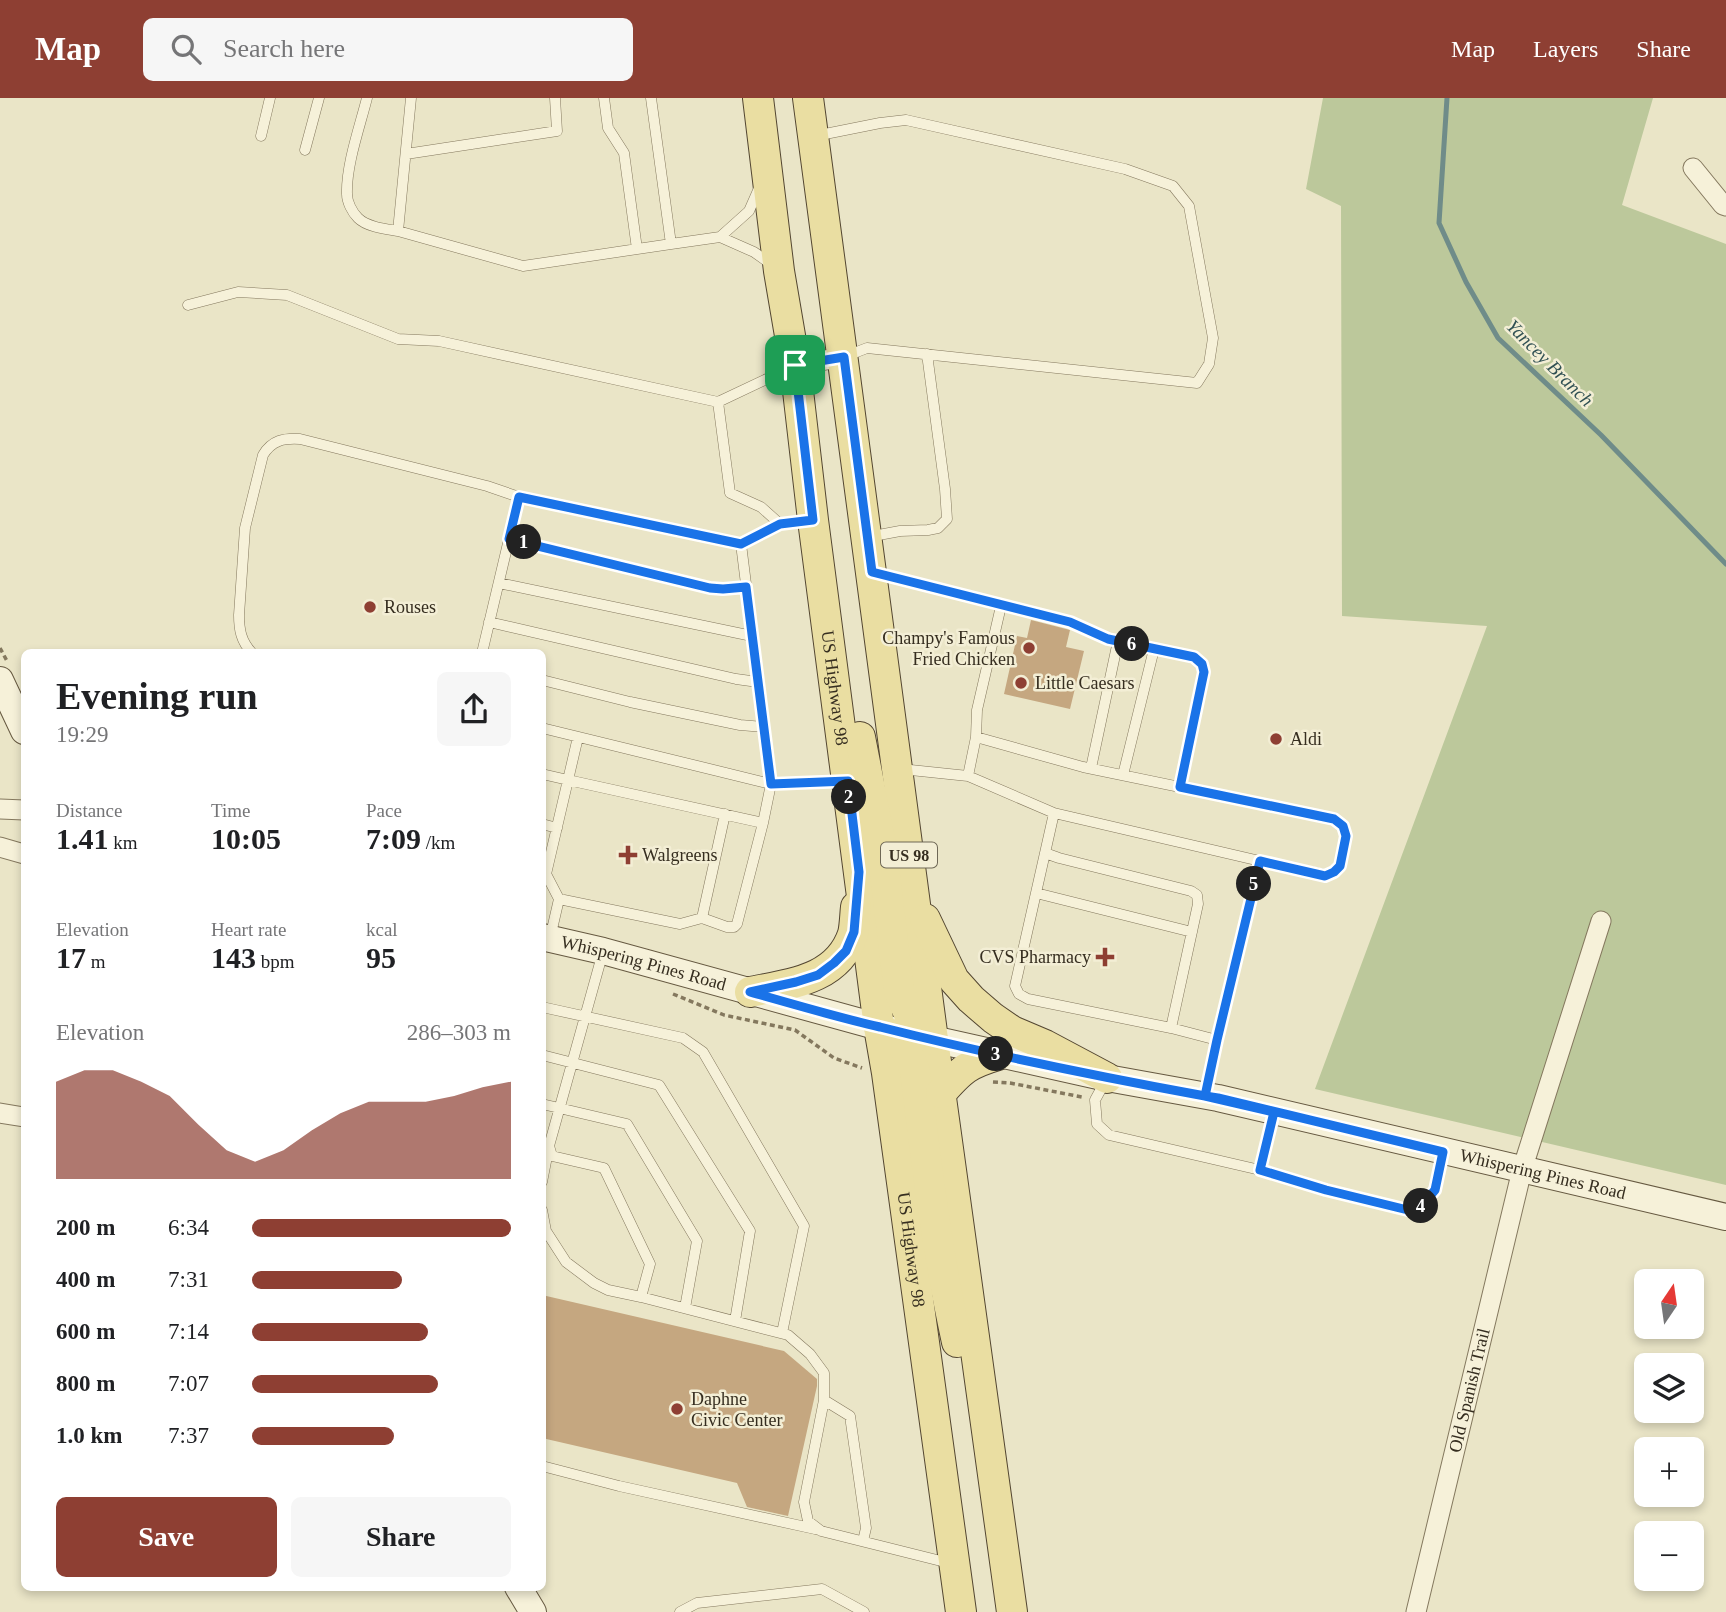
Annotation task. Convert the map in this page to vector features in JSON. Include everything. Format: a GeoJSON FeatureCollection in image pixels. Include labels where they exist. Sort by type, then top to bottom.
{"type":"FeatureCollection","features":[{"type":"Feature","properties":{"kind":"main road","name":"US Highway 98"},"geometry":{"type":"LineString","coordinates":[[758,98],[779,271],[795,365],[879,1027],[961,1612]]}},
{"type":"Feature","properties":{"kind":"main road","name":"US 98"},"geometry":{"type":"LineString","coordinates":[[808,98],[1012,1612]]}},
{"type":"Feature","properties":{"kind":"main road"},"geometry":{"type":"LineString","coordinates":[[826,615],[852,693],[882,850],[899,990],[912,1021],[933,1040]]}},
{"type":"Feature","properties":{"kind":"main road"},"geometry":{"type":"LineString","coordinates":[[750,992],[818,975],[846,951],[854,932],[859,872]]}},
{"type":"Feature","properties":{"kind":"main road"},"geometry":{"type":"LineString","coordinates":[[914,895],[954,981],[971,999],[1012,1031],[1107,1078]]}},
{"type":"Feature","properties":{"kind":"main road"},"geometry":{"type":"LineString","coordinates":[[879,1027],[898,1040],[909,1054],[915,1072],[945,1288],[968,1390],[992,1474]]}},
{"type":"Feature","properties":{"kind":"main road"},"geometry":{"type":"LineString","coordinates":[[941,1093],[959,1072],[976,1062],[998,1055]]}},
{"type":"Feature","properties":{"kind":"street"},"geometry":{"type":"LineString","coordinates":[[1693,168],[1726,206]]}},
{"type":"Feature","properties":{"kind":"street"},"geometry":{"type":"LineString","coordinates":[[795,365],[844,357]]}},
{"type":"Feature","properties":{"kind":"street"},"geometry":{"type":"LineString","coordinates":[[3,691],[21,725]]}},
{"type":"Feature","properties":{"kind":"street"},"geometry":{"type":"LineString","coordinates":[[0,808],[21,810]]}},
{"type":"Feature","properties":{"kind":"street"},"geometry":{"type":"LineString","coordinates":[[0,847],[21,853]]}},
{"type":"Feature","properties":{"kind":"street","name":"Old Spanish Trail"},"geometry":{"type":"LineString","coordinates":[[1416,1612],[1522,1170],[1601,921]]}},
{"type":"Feature","properties":{"kind":"street","name":"Whispering Pines Road"},"geometry":{"type":"LineString","coordinates":[[546,937],[933,1040],[1107,1078],[1205,1096],[1726,1217]]}},
{"type":"Feature","properties":{"kind":"street"},"geometry":{"type":"LineString","coordinates":[[0,1113],[21,1116]]}},
{"type":"Feature","properties":{"kind":"street"},"geometry":{"type":"LineString","coordinates":[[520,1591],[533,1612]]}},
{"type":"Feature","properties":{"kind":"lane"},"geometry":{"type":"LineString","coordinates":[[261,135],[270,98]]}},
{"type":"Feature","properties":{"kind":"lane"},"geometry":{"type":"LineString","coordinates":[[305,150],[319,98]]}},
{"type":"Feature","properties":{"kind":"lane"},"geometry":{"type":"LineString","coordinates":[[367,98],[346,196],[359,220],[523,266],[720,237],[754,252],[779,271]]}},
{"type":"Feature","properties":{"kind":"lane"},"geometry":{"type":"LineString","coordinates":[[398,231],[411,98]]}},
{"type":"Feature","properties":{"kind":"lane"},"geometry":{"type":"LineString","coordinates":[[406,154],[558,131],[555,98]]}},
{"type":"Feature","properties":{"kind":"lane"},"geometry":{"type":"LineString","coordinates":[[604,98],[608,128],[624,153],[636,249]]}},
{"type":"Feature","properties":{"kind":"lane"},"geometry":{"type":"LineString","coordinates":[[651,98],[671,244]]}},
{"type":"Feature","properties":{"kind":"lane"},"geometry":{"type":"LineString","coordinates":[[814,136],[906,120],[1125,169],[1172,186],[1189,206],[1213,338],[1209,364],[1197,383],[867,348],[844,357]]}},
{"type":"Feature","properties":{"kind":"lane"},"geometry":{"type":"LineString","coordinates":[[720,237],[749,211],[768,169]]}},
{"type":"Feature","properties":{"kind":"lane"},"geometry":{"type":"LineString","coordinates":[[188,304],[238,292],[287,295],[398,339],[439,341],[718,402],[795,365]]}},
{"type":"Feature","properties":{"kind":"lane"},"geometry":{"type":"LineString","coordinates":[[867,537],[938,528],[947,519],[927,354]]}},
{"type":"Feature","properties":{"kind":"lane"},"geometry":{"type":"LineString","coordinates":[[718,402],[730,493],[761,507],[780,524]]}},
{"type":"Feature","properties":{"kind":"lane"},"geometry":{"type":"LineString","coordinates":[[249,649],[239,628],[245,527],[263,455],[274,442],[285,438],[300,439],[487,486],[519,497],[741,544],[780,524],[813,520]]}},
{"type":"Feature","properties":{"kind":"lane"},"geometry":{"type":"LineString","coordinates":[[483,649],[519,497]]}},
{"type":"Feature","properties":{"kind":"lane"},"geometry":{"type":"LineString","coordinates":[[509,539],[710,588],[746,587]]}},
{"type":"Feature","properties":{"kind":"lane"},"geometry":{"type":"LineString","coordinates":[[546,876],[559,898],[680,923],[702,918],[727,927],[737,924],[771,784],[741,544]]}},
{"type":"Feature","properties":{"kind":"lane"},"geometry":{"type":"LineString","coordinates":[[872,572],[1070,622],[1108,639],[1194,657],[1202,664],[1204,672],[1180,787]]}},
{"type":"Feature","properties":{"kind":"lane"},"geometry":{"type":"LineString","coordinates":[[499,583],[752,636]]}},
{"type":"Feature","properties":{"kind":"lane"},"geometry":{"type":"LineString","coordinates":[[968,776],[976,737],[977,710],[1001,606]]}},
{"type":"Feature","properties":{"kind":"lane"},"geometry":{"type":"LineString","coordinates":[[489,622],[736,680],[758,682]]}},
{"type":"Feature","properties":{"kind":"lane"},"geometry":{"type":"LineString","coordinates":[[1091,768],[1118,641]]}},
{"type":"Feature","properties":{"kind":"lane"},"geometry":{"type":"LineString","coordinates":[[1123,775],[1154,649]]}},
{"type":"Feature","properties":{"kind":"lane"},"geometry":{"type":"LineString","coordinates":[[546,681],[630,702],[740,725],[764,727]]}},
{"type":"Feature","properties":{"kind":"lane"},"geometry":{"type":"LineString","coordinates":[[546,729],[771,784],[848,781]]}},
{"type":"Feature","properties":{"kind":"lane"},"geometry":{"type":"LineString","coordinates":[[546,866],[578,737]]}},
{"type":"Feature","properties":{"kind":"lane"},"geometry":{"type":"LineString","coordinates":[[897,769],[968,776],[1054,813],[1325,876],[1340,866],[1346,836],[1343,826],[1334,819],[1091,768],[976,737]]}},
{"type":"Feature","properties":{"kind":"lane"},"geometry":{"type":"LineString","coordinates":[[546,775],[763,823]]}},
{"type":"Feature","properties":{"kind":"lane"},"geometry":{"type":"LineString","coordinates":[[1054,813],[1015,986],[1019,994],[1028,999],[1217,1040]]}},
{"type":"Feature","properties":{"kind":"lane"},"geometry":{"type":"LineString","coordinates":[[702,918],[725,814]]}},
{"type":"Feature","properties":{"kind":"lane"},"geometry":{"type":"LineString","coordinates":[[546,825],[557,828]]}},
{"type":"Feature","properties":{"kind":"lane"},"geometry":{"type":"LineString","coordinates":[[1045,853],[1191,891],[1197,895],[1198,904],[1171,1028]]}},
{"type":"Feature","properties":{"kind":"lane"},"geometry":{"type":"LineString","coordinates":[[1205,1096],[1260,861]]}},
{"type":"Feature","properties":{"kind":"lane"},"geometry":{"type":"LineString","coordinates":[[1036,893],[1192,932]]}},
{"type":"Feature","properties":{"kind":"lane"},"geometry":{"type":"LineString","coordinates":[[546,937],[559,898]]}},
{"type":"Feature","properties":{"kind":"lane"},"geometry":{"type":"LineString","coordinates":[[546,1161],[603,951]]}},
{"type":"Feature","properties":{"kind":"lane"},"geometry":{"type":"LineString","coordinates":[[546,1008],[683,1038],[703,1052],[804,1226],[782,1333]]}},
{"type":"Feature","properties":{"kind":"lane"},"geometry":{"type":"LineString","coordinates":[[546,1056],[659,1085],[750,1231],[735,1321]]}},
{"type":"Feature","properties":{"kind":"lane"},"geometry":{"type":"LineString","coordinates":[[1107,1078],[1096,1100],[1097,1125],[1109,1135],[1260,1170],[1326,1190],[1416,1212],[1435,1190],[1443,1152]]}},
{"type":"Feature","properties":{"kind":"lane"},"geometry":{"type":"LineString","coordinates":[[546,1105],[626,1124],[697,1241],[684,1308]]}},
{"type":"Feature","properties":{"kind":"lane"},"geometry":{"type":"LineString","coordinates":[[1260,1170],[1274,1112]]}},
{"type":"Feature","properties":{"kind":"lane"},"geometry":{"type":"LineString","coordinates":[[549,1146],[552,1156],[604,1168],[650,1264],[642,1297]]}},
{"type":"Feature","properties":{"kind":"lane"},"geometry":{"type":"LineString","coordinates":[[546,1231],[566,1262],[608,1290],[782,1333],[810,1354],[824,1373],[824,1400],[804,1502],[808,1521],[823,1531]]}},
{"type":"Feature","properties":{"kind":"lane"},"geometry":{"type":"LineString","coordinates":[[824,1400],[850,1416],[866,1528],[863,1541]]}},
{"type":"Feature","properties":{"kind":"lane"},"geometry":{"type":"LineString","coordinates":[[546,1467],[823,1531],[955,1565]]}},
{"type":"Feature","properties":{"kind":"lane"},"geometry":{"type":"LineString","coordinates":[[680,1612],[697,1603],[822,1589],[864,1612]]}},
{"type":"Feature","properties":{"kind":"green space"},"geometry":{"type":"Polygon","coordinates":[[[1323,98],[1653,98],[1622,205],[1726,244],[1726,1185],[1315,1089],[1487,626],[1342,616],[1341,206],[1306,189],[1323,98]]]}},
{"type":"Feature","properties":{"kind":"building"},"geometry":{"type":"Polygon","coordinates":[[[1031,620],[1070,630],[1066,647],[1084,651],[1070,709],[1004,694],[1017,636],[1027,638],[1031,620]]]}},
{"type":"Feature","properties":{"kind":"building","name":"Daphne Civic Center"},"geometry":{"type":"Polygon","coordinates":[[[546,1296],[784,1351],[817,1379],[788,1516],[747,1507],[737,1483],[546,1439],[546,1296]]]}},
{"type":"Feature","properties":{"kind":"waterway","name":"Yancey Branch"},"geometry":{"type":"LineString","coordinates":[[1447,98],[1439,223],[1466,282],[1498,338],[1601,435],[1726,564]]}},
{"type":"Feature","properties":{"kind":"place","name":"Rouses"},"geometry":{"type":"Point","coordinates":[370,607]}},
{"type":"Feature","properties":{"kind":"place","name":"Champy's Famous Fried Chicken"},"geometry":{"type":"Point","coordinates":[1029,648]}},
{"type":"Feature","properties":{"kind":"place","name":"Little Caesars"},"geometry":{"type":"Point","coordinates":[1021,683]}},
{"type":"Feature","properties":{"kind":"place","name":"Aldi"},"geometry":{"type":"Point","coordinates":[1276,739]}},
{"type":"Feature","properties":{"kind":"place","name":"Walgreens"},"geometry":{"type":"Point","coordinates":[628,855]}},
{"type":"Feature","properties":{"kind":"place","name":"CVS Pharmacy"},"geometry":{"type":"Point","coordinates":[1105,957]}},
{"type":"Feature","properties":{"kind":"place","name":"Daphne Civic Center"},"geometry":{"type":"Point","coordinates":[677,1409]}},
{"type":"Feature","properties":{"kind":"route"},"geometry":{"type":"LineString","coordinates":[[795,365],[813,520],[780,524],[741,544],[519,497],[509,539],[710,588],[746,587],[771,784],[848,781],[859,872],[854,932],[846,951],[818,975],[750,992],[933,1040],[1107,1078],[1205,1096],[1218,1098],[1443,1152],[1435,1190],[1416,1212],[1326,1190],[1260,1170],[1274,1112],[1205,1096],[1260,861],[1325,876],[1340,866],[1346,836],[1343,826],[1334,819],[1180,787],[1204,672],[1202,664],[1194,657],[1108,639],[1070,622],[872,572],[844,357],[795,365]]}}]}
